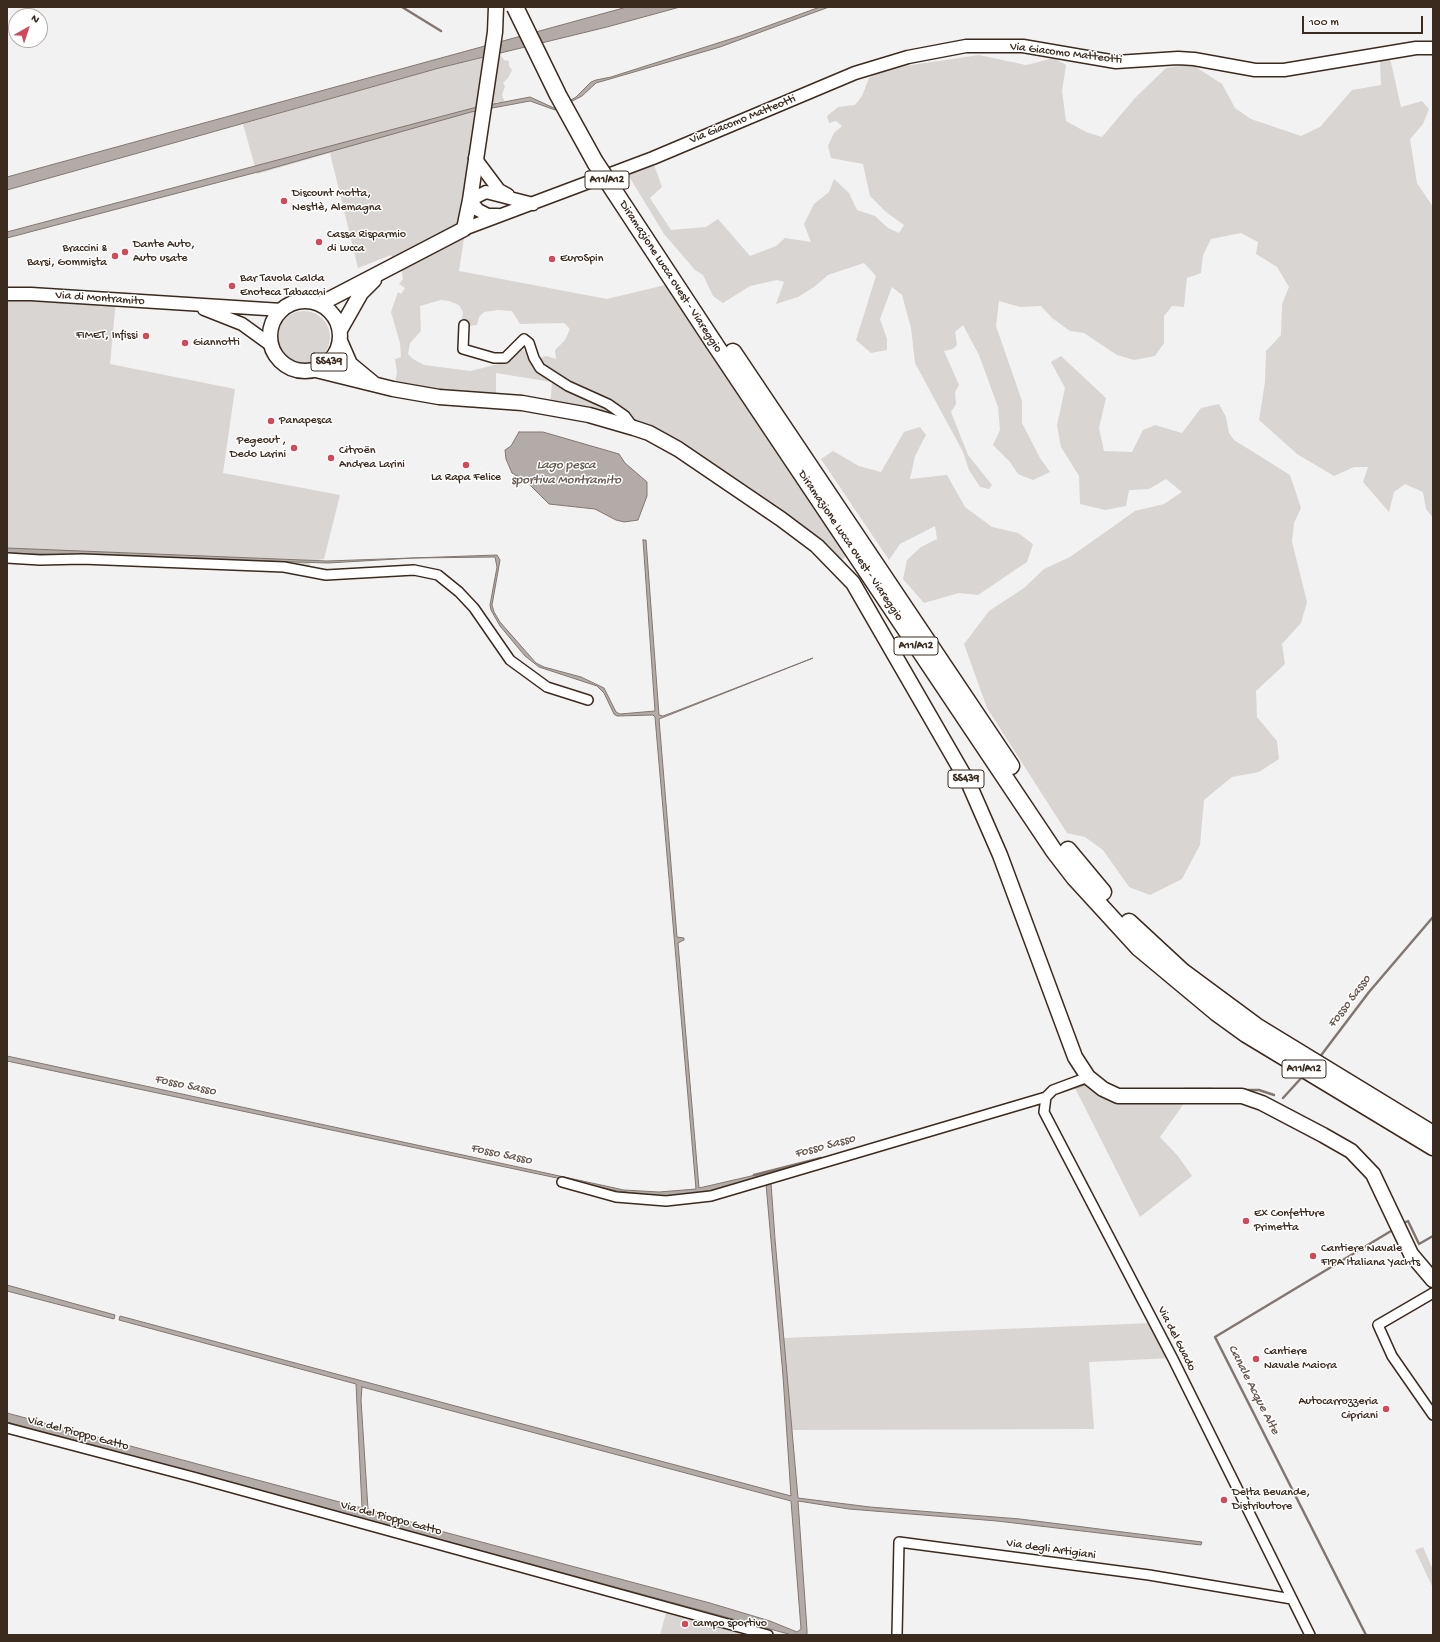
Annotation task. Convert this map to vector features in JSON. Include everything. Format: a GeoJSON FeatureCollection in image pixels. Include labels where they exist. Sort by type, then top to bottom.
{"type":"FeatureCollection","features":[{"type":"Feature","properties":{"kind":"highway","name":"Diramazione Lucca ovest - Viareggio"},"geometry":{"type":"LineString","coordinates":[[515,7],[558,95],[595,162],[719,341],[797,446],[1058,846]]}},
{"type":"Feature","properties":{"kind":"highway","name":"Diramazione Lucca ovest - Viareggio"},"geometry":{"type":"LineString","coordinates":[[526,7],[567,89],[603,156],[780,440],[1058,846],[1076,862],[1134,928],[1217,1014],[1246,1034],[1433,1147]]}},
{"type":"Feature","properties":{"kind":"highway","name":"Diramazione Lucca ovest - Viareggio"},"geometry":{"type":"LineString","coordinates":[[1182,978],[1256,1026],[1433,1134]]}},
{"type":"Feature","properties":{"kind":"main road"},"geometry":{"type":"LineString","coordinates":[[488,7],[495,32]]}},
{"type":"Feature","properties":{"kind":"main road"},"geometry":{"type":"LineString","coordinates":[[464,230],[470,200],[475,158],[491,60],[495,32],[496,7]]}},
{"type":"Feature","properties":{"kind":"main road","name":"Via Giacomo Matteotti"},"geometry":{"type":"LineString","coordinates":[[464,230],[498,215],[533,204],[653,158],[855,73],[908,57],[966,46],[1023,46],[1116,62],[1178,58],[1194,59],[1255,70],[1284,70],[1393,51],[1433,48]]}},
{"type":"Feature","properties":{"kind":"main road"},"geometry":{"type":"LineString","coordinates":[[475,158],[499,190],[512,198]]}},
{"type":"Feature","properties":{"kind":"main road"},"geometry":{"type":"LineString","coordinates":[[470,200],[486,192],[533,204]]}},
{"type":"Feature","properties":{"kind":"main road"},"geometry":{"type":"LineString","coordinates":[[470,200],[488,215],[498,215]]}},
{"type":"Feature","properties":{"kind":"main road","name":"SS439"},"geometry":{"type":"LineString","coordinates":[[374,385],[350,364],[336,320],[330,311],[320,304],[464,230]]}},
{"type":"Feature","properties":{"kind":"main road","name":"SS439"},"geometry":{"type":"LineString","coordinates":[[271,345],[276,356],[283,364],[293,370],[304,372],[316,370],[325,366],[338,350],[340,335],[362,293],[387,270]]}},
{"type":"Feature","properties":{"kind":"main road","name":"Via di Montramito"},"geometry":{"type":"LineString","coordinates":[[7,294],[31,294],[282,310]]}},
{"type":"Feature","properties":{"kind":"main road"},"geometry":{"type":"LineString","coordinates":[[271,345],[271,326],[282,310],[291,304],[301,301],[320,304]]}},
{"type":"Feature","properties":{"kind":"main road","name":"Via di Montramito"},"geometry":{"type":"LineString","coordinates":[[194,305],[242,324],[271,345]]}},
{"type":"Feature","properties":{"kind":"main road","name":"SS439"},"geometry":{"type":"LineString","coordinates":[[316,370],[374,385],[439,397],[522,402],[589,415],[649,433],[678,449],[781,519],[816,546],[853,583],[969,784],[1000,855],[1073,1050],[1088,1078],[1103,1089],[1118,1096],[1242,1096],[1262,1103],[1324,1135],[1351,1151],[1373,1174],[1411,1254],[1433,1280]]}},
{"type":"Feature","properties":{"kind":"street"},"geometry":{"type":"LineString","coordinates":[[464,325],[463,349],[494,358],[506,358],[524,338],[529,343],[532,354],[540,368],[568,386],[608,404],[625,416],[634,428]]}},
{"type":"Feature","properties":{"kind":"street"},"geometry":{"type":"LineString","coordinates":[[7,558],[40,560],[82,559],[284,567],[326,575],[414,570],[438,575],[459,592],[474,608],[510,660],[546,687],[588,700]]}},
{"type":"Feature","properties":{"kind":"street"},"geometry":{"type":"LineString","coordinates":[[562,1182],[616,1197],[666,1201],[711,1196],[1046,1097],[1053,1090],[1088,1078]]}},
{"type":"Feature","properties":{"kind":"street","name":"Via del Guado"},"geometry":{"type":"LineString","coordinates":[[1046,1097],[1044,1112],[1173,1359],[1310,1635]]}},
{"type":"Feature","properties":{"kind":"street"},"geometry":{"type":"LineString","coordinates":[[1433,1293],[1378,1325],[1392,1356],[1433,1415]]}},
{"type":"Feature","properties":{"kind":"street","name":"Via del Pioppo Gatto"},"geometry":{"type":"LineString","coordinates":[[7,1428],[193,1477],[768,1635]]}},
{"type":"Feature","properties":{"kind":"street","name":"Via degli Artigiani"},"geometry":{"type":"LineString","coordinates":[[897,1635],[899,1542],[1134,1573],[1292,1599]]}},
{"type":"Feature","properties":{"kind":"shaded area"},"geometry":{"type":"Polygon","coordinates":[[[500,55],[504,60],[509,61],[509,66],[512,70],[508,78],[503,83],[505,86],[502,95],[504,100],[503,103],[497,102],[493,105],[490,103],[497,56],[500,55]]]}},
{"type":"Feature","properties":{"kind":"shaded area"},"geometry":{"type":"Polygon","coordinates":[[[979,55],[1026,65],[1054,58],[1066,65],[1062,91],[1066,121],[1086,132],[1102,137],[1135,98],[1166,68],[1191,64],[1222,84],[1235,108],[1251,119],[1301,136],[1320,127],[1352,90],[1381,85],[1380,61],[1390,58],[1401,107],[1422,101],[1429,109],[1423,124],[1410,139],[1417,183],[1433,207],[1433,518],[1426,509],[1423,492],[1405,484],[1394,492],[1389,512],[1363,482],[1368,467],[1354,467],[1334,476],[1297,454],[1259,420],[1265,382],[1266,351],[1281,335],[1282,304],[1289,287],[1277,267],[1256,254],[1258,242],[1241,233],[1211,239],[1203,255],[1201,273],[1187,278],[1184,307],[1172,306],[1164,316],[1164,343],[1155,356],[1134,360],[1117,355],[1084,333],[1070,331],[1052,318],[1041,306],[1020,307],[999,301],[996,326],[1022,401],[1022,423],[1040,458],[1050,472],[1033,480],[1018,474],[1010,462],[993,445],[1000,430],[998,407],[979,355],[963,325],[955,332],[957,345],[953,349],[944,351],[959,385],[955,392],[956,404],[951,412],[968,455],[992,485],[989,489],[980,487],[969,470],[963,452],[915,363],[911,328],[902,295],[892,287],[880,319],[887,339],[887,350],[871,353],[856,340],[876,276],[864,263],[828,275],[814,287],[798,297],[776,304],[784,282],[777,280],[750,286],[723,303],[713,296],[703,275],[695,270],[664,234],[627,173],[643,169],[652,159],[662,187],[650,198],[671,230],[706,227],[718,219],[750,256],[776,246],[785,238],[811,242],[804,224],[814,204],[829,192],[834,179],[849,193],[857,210],[875,216],[888,228],[899,233],[904,225],[886,212],[870,196],[863,164],[831,158],[828,146],[834,133],[842,126],[836,121],[829,123],[827,116],[838,107],[855,105],[862,96],[869,78],[884,69],[979,55]]]}},
{"type":"Feature","properties":{"kind":"shaded area"},"geometry":{"type":"Polygon","coordinates":[[[492,56],[459,271],[607,299],[665,285],[848,555],[835,565],[678,449],[550,408],[552,382],[496,373],[496,401],[393,389],[397,373],[395,359],[401,357],[400,343],[391,312],[398,292],[401,294],[405,288],[399,284],[403,279],[401,263],[396,265],[391,255],[358,268],[330,153],[257,174],[243,124],[439,68],[492,56]],[[441,300],[420,306],[421,331],[410,343],[408,354],[413,359],[424,365],[470,371],[507,362],[523,349],[537,369],[540,358],[546,356],[556,359],[555,350],[565,340],[570,329],[564,323],[520,324],[512,311],[498,310],[484,312],[479,317],[477,325],[470,326],[462,320],[463,312],[459,305],[441,300]]]}},
{"type":"Feature","properties":{"kind":"shaded area"},"geometry":{"type":"Polygon","coordinates":[[[7,294],[116,300],[110,364],[235,389],[223,473],[340,495],[324,559],[308,561],[313,572],[284,567],[7,561],[7,294]]]}},
{"type":"Feature","properties":{"kind":"shaded area"},"geometry":{"type":"Polygon","coordinates":[[[304,311],[314,313],[322,319],[328,327],[330,337],[328,347],[322,355],[314,361],[304,363],[294,361],[286,355],[280,347],[278,337],[280,327],[286,319],[294,313],[304,311]]]}},
{"type":"Feature","properties":{"kind":"shaded area"},"geometry":{"type":"Polygon","coordinates":[[[1061,356],[1106,398],[1099,428],[1104,451],[1132,452],[1143,430],[1155,425],[1182,433],[1201,408],[1219,404],[1226,417],[1229,433],[1234,440],[1290,475],[1301,508],[1294,523],[1292,542],[1307,602],[1301,623],[1282,644],[1285,664],[1256,691],[1257,717],[1277,741],[1279,759],[1259,772],[1232,777],[1204,800],[1200,845],[1182,879],[1150,895],[1129,887],[1103,850],[1085,837],[1067,833],[987,708],[964,644],[989,611],[1024,588],[1044,569],[1070,557],[1135,511],[1164,504],[1182,492],[1166,479],[1149,489],[1129,490],[1126,506],[1105,510],[1080,504],[1079,476],[1061,447],[1057,425],[1065,388],[1051,362],[1061,356]]]}},
{"type":"Feature","properties":{"kind":"shaded area"},"geometry":{"type":"Polygon","coordinates":[[[920,427],[926,435],[915,456],[910,479],[947,475],[965,507],[992,527],[1018,533],[1033,544],[1027,562],[978,595],[959,593],[924,603],[903,579],[907,560],[921,547],[937,539],[935,526],[900,544],[889,560],[821,459],[833,451],[859,466],[881,472],[904,432],[920,427]]]}},
{"type":"Feature","properties":{"kind":"shaded area"},"geometry":{"type":"Polygon","coordinates":[[[1083,1082],[1097,1094],[1117,1102],[1183,1101],[1183,1105],[1160,1137],[1178,1156],[1192,1176],[1140,1217],[1074,1086],[1083,1082]]]}},
{"type":"Feature","properties":{"kind":"shaded area"},"geometry":{"type":"Polygon","coordinates":[[[1152,1323],[1172,1358],[1089,1362],[1094,1429],[792,1430],[783,1338],[1152,1323]]]}},
{"type":"Feature","properties":{"kind":"shaded area"},"geometry":{"type":"Polygon","coordinates":[[[1423,1547],[1433,1570],[1433,1588],[1415,1550],[1423,1547]]]}},
{"type":"Feature","properties":{"kind":"shaded area","name":"campo sportivo"},"geometry":{"type":"Polygon","coordinates":[[[666,1613],[747,1635],[660,1635],[666,1613]]]}},
{"type":"Feature","properties":{"kind":"water"},"geometry":{"type":"Polygon","coordinates":[[[627,7],[680,7],[607,27],[439,68],[7,190],[7,177],[627,7]]]}},
{"type":"Feature","properties":{"kind":"water"},"geometry":{"type":"Polygon","coordinates":[[[820,7],[829,7],[720,47],[596,83],[582,96],[555,110],[530,101],[471,112],[269,169],[7,238],[7,232],[473,108],[530,97],[554,108],[559,107],[576,97],[591,82],[596,80],[611,77],[740,36],[820,7]]]}},
{"type":"Feature","properties":{"kind":"water","name":"Lago pesca sportiva Montramito"},"geometry":{"type":"Polygon","coordinates":[[[519,432],[543,432],[619,454],[625,463],[647,482],[647,496],[638,520],[624,522],[616,520],[595,509],[549,504],[526,481],[512,473],[506,459],[505,450],[511,446],[519,432]]]}},
{"type":"Feature","properties":{"kind":"water"},"geometry":{"type":"Polygon","coordinates":[[[643,540],[646,540],[659,715],[663,716],[813,658],[659,719],[677,937],[684,938],[684,940],[678,943],[699,1188],[786,1168],[890,1139],[708,1192],[687,1195],[657,1196],[618,1191],[7,1061],[7,1056],[624,1190],[659,1192],[696,1189],[655,717],[653,715],[617,716],[614,714],[604,693],[597,686],[539,667],[525,656],[500,626],[491,610],[490,605],[497,567],[495,557],[414,558],[328,563],[7,553],[7,548],[327,561],[497,555],[500,560],[492,605],[500,622],[536,663],[544,667],[581,677],[604,688],[616,712],[620,714],[655,711],[643,540]]]}},
{"type":"Feature","properties":{"kind":"water"},"geometry":{"type":"Polygon","coordinates":[[[771,1183],[798,1498],[870,1507],[1020,1519],[1202,1542],[1201,1545],[997,1521],[849,1509],[798,1501],[807,1635],[792,1635],[7,1422],[7,1413],[362,1508],[356,1384],[119,1320],[120,1316],[791,1496],[783,1376],[766,1184],[771,1183]],[[362,1387],[361,1400],[368,1509],[444,1532],[710,1603],[770,1621],[797,1632],[801,1629],[791,1501],[362,1387]]]}},
{"type":"Feature","properties":{"kind":"water"},"geometry":{"type":"Polygon","coordinates":[[[7,1285],[115,1315],[114,1319],[7,1291],[7,1285]]]}},
{"type":"Feature","properties":{"kind":"waterway"},"geometry":{"type":"LineString","coordinates":[[402,7],[441,31]]}},
{"type":"Feature","properties":{"kind":"waterway","name":"Fosso Sasso"},"geometry":{"type":"LineString","coordinates":[[1319,1058],[1369,992],[1433,917]]}},
{"type":"Feature","properties":{"kind":"waterway","name":"Fosso Sasso"},"geometry":{"type":"LineString","coordinates":[[1283,1098],[1304,1075]]}},
{"type":"Feature","properties":{"kind":"waterway","name":"Fosso Sasso"},"geometry":{"type":"LineString","coordinates":[[1055,1094],[1088,1083]]}},
{"type":"Feature","properties":{"kind":"waterway","name":"Fosso Sasso"},"geometry":{"type":"LineString","coordinates":[[1185,1089],[1212,1089]]}},
{"type":"Feature","properties":{"kind":"waterway","name":"Fosso Sasso"},"geometry":{"type":"LineString","coordinates":[[1243,1090],[1259,1090],[1274,1095]]}},
{"type":"Feature","properties":{"kind":"waterway","name":"Fosso Sasso"},"geometry":{"type":"LineString","coordinates":[[754,1175],[821,1158]]}},
{"type":"Feature","properties":{"kind":"waterway","name":"Canale Acque Alte"},"geometry":{"type":"LineString","coordinates":[[1404,1223],[1408,1221],[1419,1244],[1433,1236]]}},
{"type":"Feature","properties":{"kind":"waterway","name":"Canale Acque Alte"},"geometry":{"type":"LineString","coordinates":[[1366,1635],[1215,1337],[1391,1231]]}},
{"type":"Feature","properties":{"kind":"place","name":"Discount Motta, Nestlè, Alemagna"},"geometry":{"type":"Point","coordinates":[284,201]}},
{"type":"Feature","properties":{"kind":"place","name":"Cassa Risparmio di Lucca"},"geometry":{"type":"Point","coordinates":[319,242]}},
{"type":"Feature","properties":{"kind":"place","name":"Dante Auto, Auto usate"},"geometry":{"type":"Point","coordinates":[125,252]}},
{"type":"Feature","properties":{"kind":"place","name":"Braccini & Barsi, Gommista"},"geometry":{"type":"Point","coordinates":[115,256]}},
{"type":"Feature","properties":{"kind":"place","name":"EuroSpin"},"geometry":{"type":"Point","coordinates":[552,259]}},
{"type":"Feature","properties":{"kind":"place","name":"Bar Tavola Calda Enoteca Tabacchi"},"geometry":{"type":"Point","coordinates":[232,286]}},
{"type":"Feature","properties":{"kind":"place","name":"FIMET, Infissi"},"geometry":{"type":"Point","coordinates":[146,336]}},
{"type":"Feature","properties":{"kind":"place","name":"Giannotti"},"geometry":{"type":"Point","coordinates":[185,343]}},
{"type":"Feature","properties":{"kind":"place","name":"Panapesca"},"geometry":{"type":"Point","coordinates":[271,421]}},
{"type":"Feature","properties":{"kind":"place","name":"Pegeout , Dedo Larini"},"geometry":{"type":"Point","coordinates":[294,448]}},
{"type":"Feature","properties":{"kind":"place","name":"Citroën Andrea Larini"},"geometry":{"type":"Point","coordinates":[331,458]}},
{"type":"Feature","properties":{"kind":"place","name":"La Rapa Felice"},"geometry":{"type":"Point","coordinates":[466,465]}},
{"type":"Feature","properties":{"kind":"place","name":"Ex Confetture Primetta"},"geometry":{"type":"Point","coordinates":[1246,1221]}},
{"type":"Feature","properties":{"kind":"place","name":"Cantiere Navale FIPA Italiana Yachts"},"geometry":{"type":"Point","coordinates":[1313,1256]}},
{"type":"Feature","properties":{"kind":"place","name":"Cantiere Navale Maiora"},"geometry":{"type":"Point","coordinates":[1256,1359]}},
{"type":"Feature","properties":{"kind":"place","name":"Autocarrozzeria Cipriani"},"geometry":{"type":"Point","coordinates":[1386,1409]}},
{"type":"Feature","properties":{"kind":"place","name":"Delta Bevande, Distributore"},"geometry":{"type":"Point","coordinates":[1224,1500]}},
{"type":"Feature","properties":{"kind":"place","name":"campo sportivo"},"geometry":{"type":"Point","coordinates":[685,1624]}}]}
